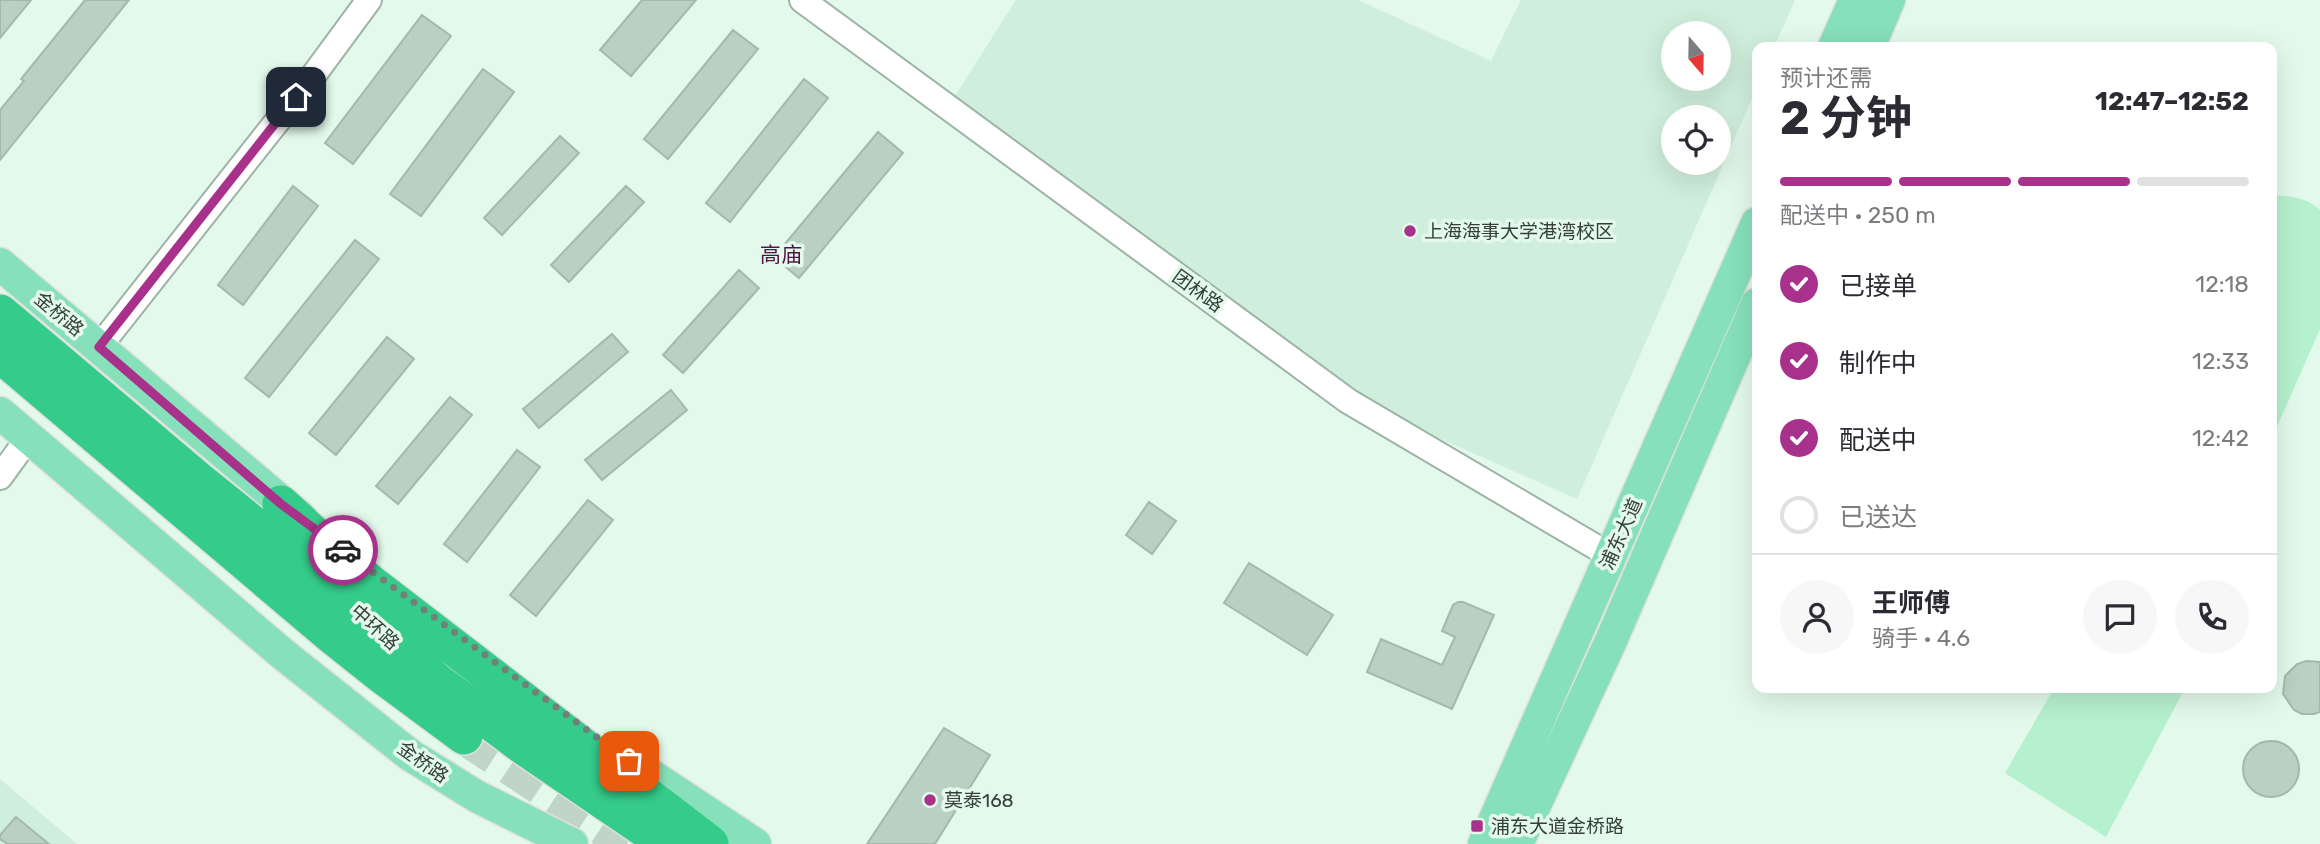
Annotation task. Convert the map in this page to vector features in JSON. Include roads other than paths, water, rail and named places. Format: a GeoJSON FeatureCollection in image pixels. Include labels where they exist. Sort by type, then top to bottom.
{"type":"FeatureCollection","features":[{"type":"Feature","properties":{"kind":"highway","name":"中环路"},"geometry":{"type":"LineString","coordinates":[[0,313],[199,481],[327,584],[436,681],[526,748],[667,844]]}},
{"type":"Feature","properties":{"kind":"highway","name":"中环路"},"geometry":{"type":"LineString","coordinates":[[0,354],[319,625],[383,676],[457,746],[314,651],[0,384]]}},
{"type":"Feature","properties":{"kind":"highway"},"geometry":{"type":"LineString","coordinates":[[281,504],[374,586],[709,844]]}},
{"type":"Feature","properties":{"kind":"highway"},"geometry":{"type":"LineString","coordinates":[[327,584],[449,664],[614,783],[709,844]]}},
{"type":"Feature","properties":{"kind":"main road"},"geometry":{"type":"LineString","coordinates":[[1836,42],[1855,0]]}},
{"type":"Feature","properties":{"kind":"main road"},"geometry":{"type":"LineString","coordinates":[[1871,42],[1889,0]]}},
{"type":"Feature","properties":{"kind":"main road","name":"浦东大道"},"geometry":{"type":"LineString","coordinates":[[1484,844],[1752,234]]}},
{"type":"Feature","properties":{"kind":"main road","name":"金桥路"},"geometry":{"type":"LineString","coordinates":[[0,264],[281,504],[629,761],[755,844]]}},
{"type":"Feature","properties":{"kind":"main road","name":"浦东大道"},"geometry":{"type":"LineString","coordinates":[[1517,844],[1615,630],[1752,315]]}},
{"type":"Feature","properties":{"kind":"main road","name":"金桥路"},"geometry":{"type":"LineString","coordinates":[[0,413],[284,655],[410,755],[476,796],[572,844]]}},
{"type":"Feature","properties":{"kind":"street"},"geometry":{"type":"LineString","coordinates":[[99,347],[313,76],[369,0]]}},
{"type":"Feature","properties":{"kind":"street","name":"团林路"},"geometry":{"type":"LineString","coordinates":[[802,0],[1348,401],[1611,556]]}},
{"type":"Feature","properties":{"kind":"street"},"geometry":{"type":"LineString","coordinates":[[0,477],[29,437]]}},
{"type":"Feature","properties":{"kind":"tunnel"},"geometry":{"type":"LineString","coordinates":[[464,736],[627,844]]}},
{"type":"Feature","properties":{"kind":"place","name":"上海海事大学港湾校区"},"geometry":{"type":"Point","coordinates":[1410,231]}},
{"type":"Feature","properties":{"kind":"place","name":"莫泰168"},"geometry":{"type":"Point","coordinates":[930,800]}},
{"type":"Feature","properties":{"kind":"place","name":"浦东大道金桥路"},"geometry":{"type":"Point","coordinates":[1477,826]}},
{"type":"Feature","properties":{"kind":"district","name":"高庙"},"geometry":{"type":"Point","coordinates":[781,254]}}]}
